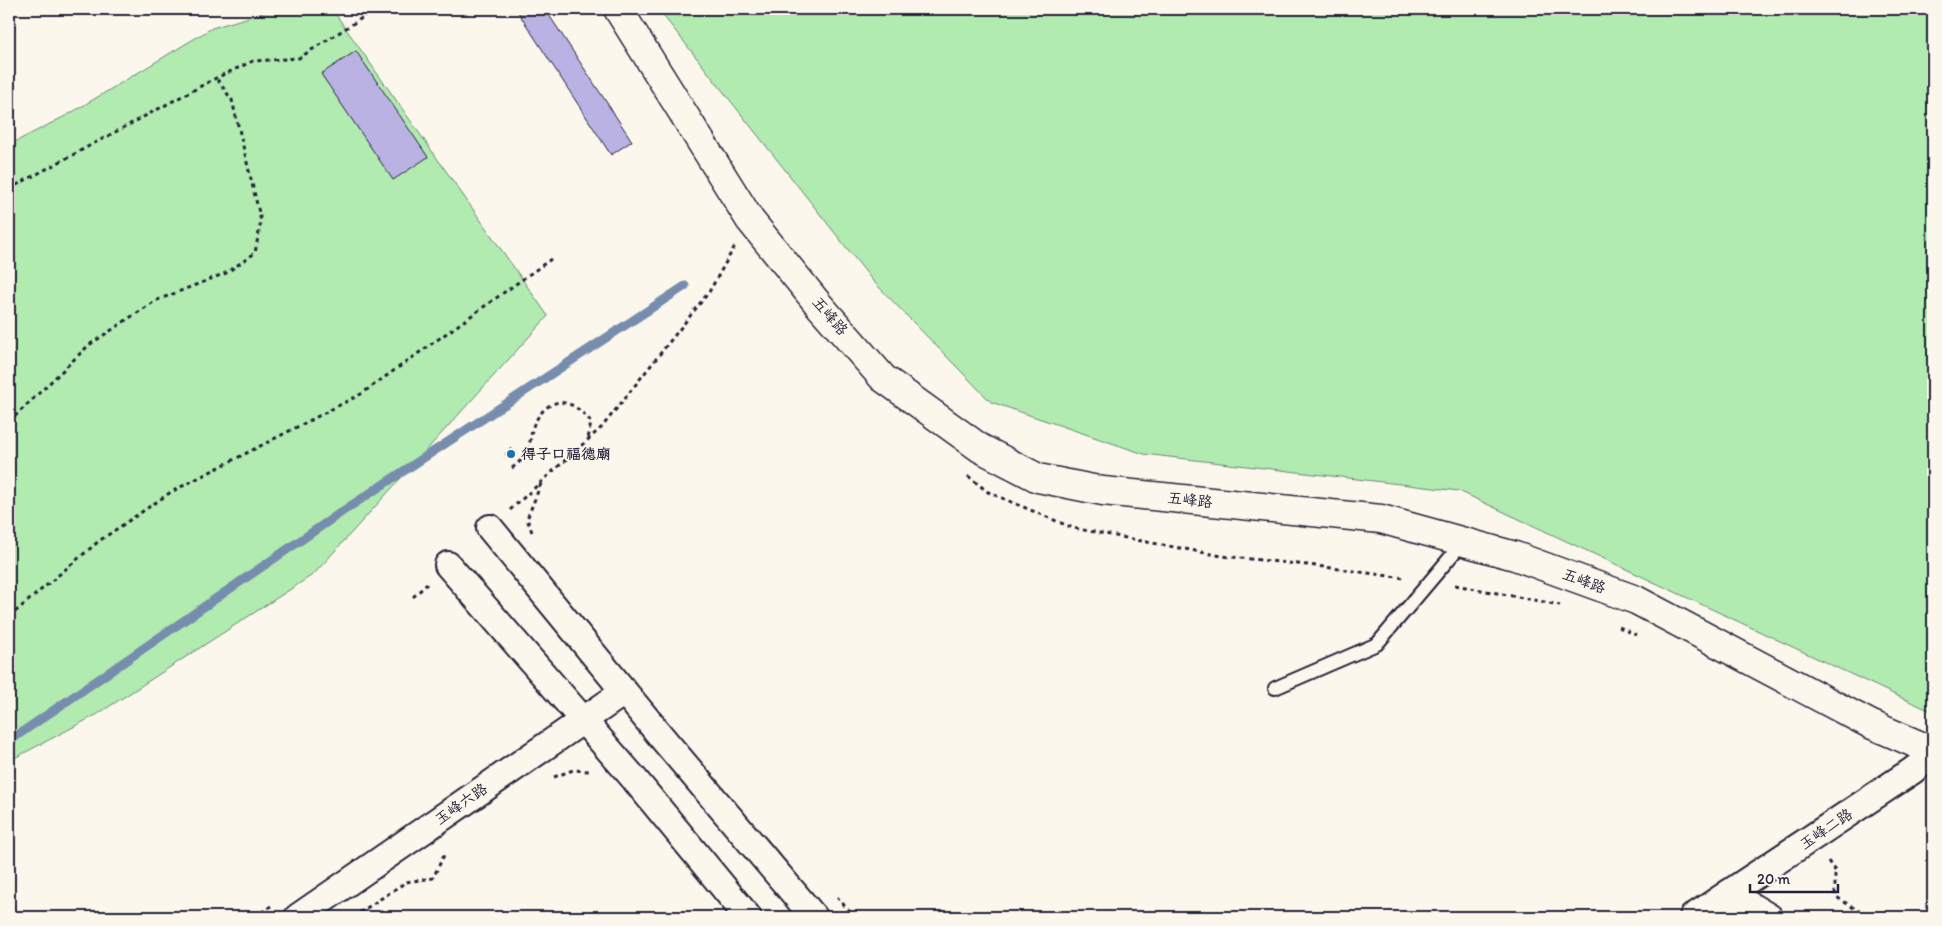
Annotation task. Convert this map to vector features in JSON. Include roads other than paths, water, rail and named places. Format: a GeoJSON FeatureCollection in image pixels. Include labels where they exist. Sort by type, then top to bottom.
{"type":"FeatureCollection","features":[{"type":"Feature","properties":{"kind":"street","name":"五峰路"},"geometry":{"type":"LineString","coordinates":[[618,9],[750,220],[819,304],[883,378],[980,448],[1038,478],[1103,491],[1381,518],[1515,556],[1636,600],[1870,724],[1933,751]]}},
{"type":"Feature","properties":{"kind":"street"},"geometry":{"type":"LineString","coordinates":[[490,528],[624,692],[814,917]]}},
{"type":"Feature","properties":{"kind":"street"},"geometry":{"type":"LineString","coordinates":[[448,565],[631,775],[748,917]]}},
{"type":"Feature","properties":{"kind":"street","name":"玉峰六路"},"geometry":{"type":"LineString","coordinates":[[298,917],[624,692]]}},
{"type":"Feature","properties":{"kind":"street","name":"玉峰二路"},"geometry":{"type":"LineString","coordinates":[[1693,917],[1912,772],[1933,755]]}},
{"type":"Feature","properties":{"kind":"street"},"geometry":{"type":"LineString","coordinates":[[1729,893],[1769,917]]}},
{"type":"Feature","properties":{"kind":"lane"},"geometry":{"type":"LineString","coordinates":[[1275,688],[1377,644],[1464,541]]}},
{"type":"Feature","properties":{"kind":"waterway"},"geometry":{"type":"LineString","coordinates":[[9,741],[346,509],[685,286]]}},
{"type":"Feature","properties":{"kind":"place","name":"得子口福德廟"},"geometry":{"type":"Point","coordinates":[511,454]}}]}
